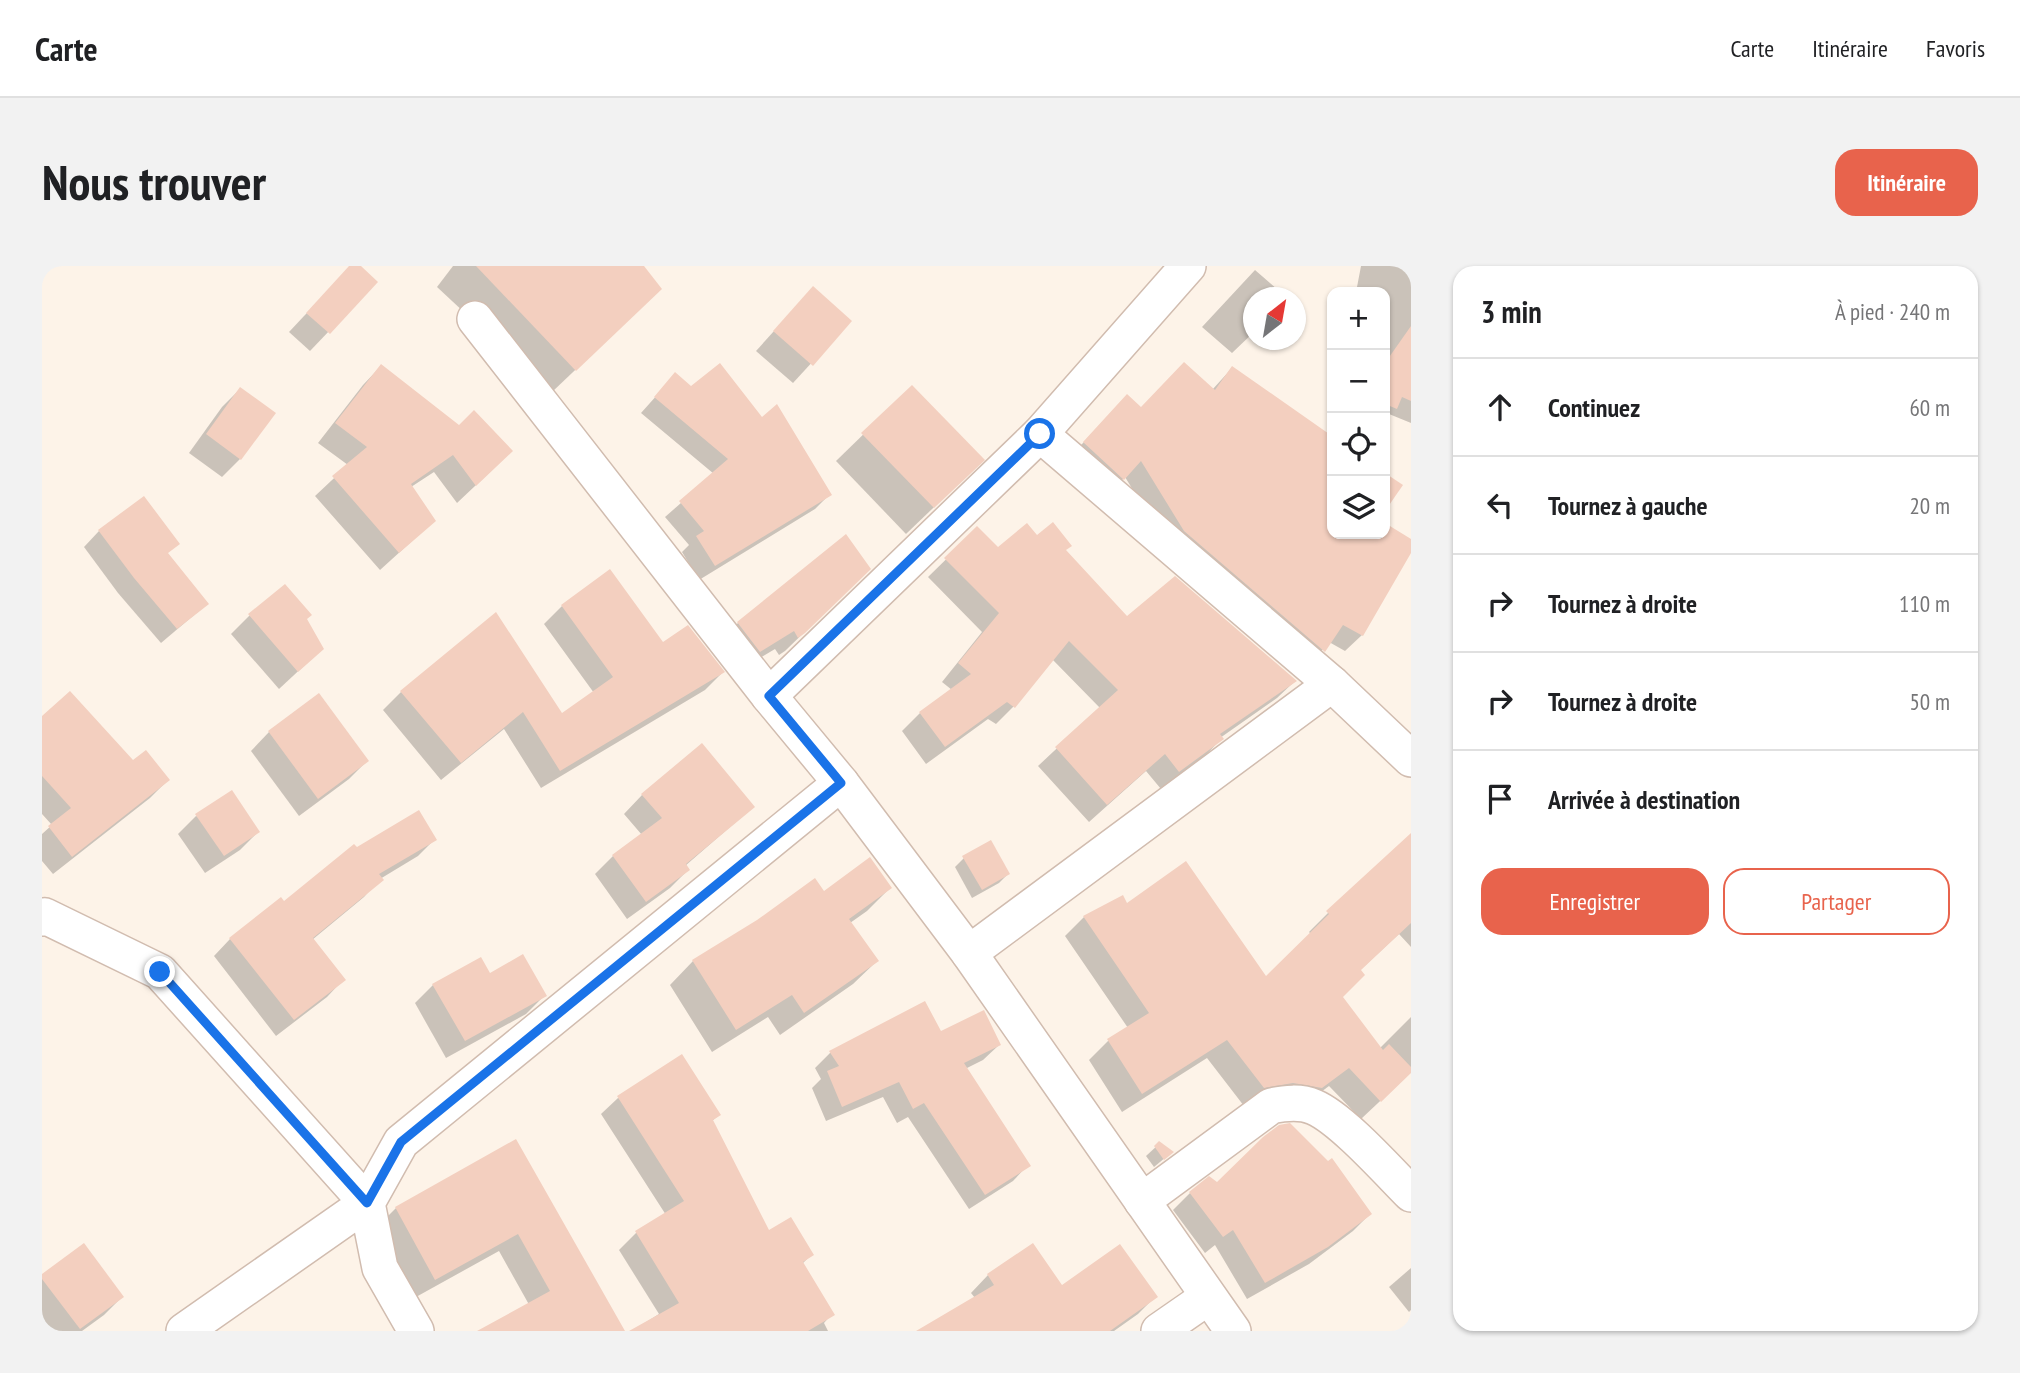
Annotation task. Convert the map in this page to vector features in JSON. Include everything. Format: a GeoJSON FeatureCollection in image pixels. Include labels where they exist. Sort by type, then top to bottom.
{"type":"FeatureCollection","features":[{"type":"Feature","properties":{"kind":"street"},"geometry":{"type":"LineString","coordinates":[[769,696],[1040,434],[1188,266]]}},
{"type":"Feature","properties":{"kind":"street"},"geometry":{"type":"LineString","coordinates":[[475,318],[769,696],[841,783],[969,953],[1233,1331]]}},
{"type":"Feature","properties":{"kind":"street"},"geometry":{"type":"LineString","coordinates":[[1040,434],[1332,684],[1411,759]]}},
{"type":"Feature","properties":{"kind":"street"},"geometry":{"type":"LineString","coordinates":[[969,953],[1332,684]]}},
{"type":"Feature","properties":{"kind":"street"},"geometry":{"type":"LineString","coordinates":[[184,1331],[367,1203],[401,1142],[841,783]]}},
{"type":"Feature","properties":{"kind":"street"},"geometry":{"type":"LineString","coordinates":[[42,918],[45,916],[160,972],[367,1203],[380,1268],[416,1331]]}},
{"type":"Feature","properties":{"kind":"street"},"geometry":{"type":"LineString","coordinates":[[1142,1201],[1271,1106],[1290,1102],[1314,1107],[1344,1129],[1411,1194]]}},
{"type":"Feature","properties":{"kind":"street"},"geometry":{"type":"LineString","coordinates":[[1158,1331],[1208,1297]]}},
{"type":"Feature","properties":{"kind":"building"},"geometry":{"type":"Polygon","coordinates":[[[349,266],[361,266],[378,282],[330,334],[306,313],[349,266]]]}},
{"type":"Feature","properties":{"kind":"building"},"geometry":{"type":"Polygon","coordinates":[[[476,266],[644,266],[662,289],[576,371],[476,266]]]}},
{"type":"Feature","properties":{"kind":"building"},"geometry":{"type":"Polygon","coordinates":[[[813,286],[852,321],[813,366],[773,331],[813,286]]]}},
{"type":"Feature","properties":{"kind":"building"},"geometry":{"type":"Polygon","coordinates":[[[1411,326],[1411,401],[1402,397],[1397,409],[1390,406],[1390,356],[1411,326]]]}},
{"type":"Feature","properties":{"kind":"building"},"geometry":{"type":"Polygon","coordinates":[[[1184,362],[1215,390],[1232,366],[1327,432],[1327,539],[1390,539],[1390,526],[1411,539],[1411,553],[1363,636],[1343,625],[1325,652],[1184,531],[1141,461],[1124,480],[1083,442],[1127,394],[1141,407],[1184,362]]]}},
{"type":"Feature","properties":{"kind":"building"},"geometry":{"type":"Polygon","coordinates":[[[720,363],[762,417],[777,404],[832,495],[715,566],[696,536],[704,531],[679,501],[728,459],[654,397],[675,372],[691,386],[720,363]]]}},
{"type":"Feature","properties":{"kind":"building"},"geometry":{"type":"Polygon","coordinates":[[[381,364],[459,425],[474,410],[513,451],[476,486],[453,455],[411,484],[436,521],[399,553],[332,476],[367,447],[335,423],[381,364]]]}},
{"type":"Feature","properties":{"kind":"building"},"geometry":{"type":"Polygon","coordinates":[[[912,385],[985,460],[934,508],[861,433],[912,385]]]}},
{"type":"Feature","properties":{"kind":"building"},"geometry":{"type":"Polygon","coordinates":[[[240,387],[276,413],[241,460],[206,434],[240,387]]]}},
{"type":"Feature","properties":{"kind":"building"},"geometry":{"type":"Polygon","coordinates":[[[1390,476],[1403,485],[1390,504],[1390,476]]]}},
{"type":"Feature","properties":{"kind":"building"},"geometry":{"type":"Polygon","coordinates":[[[144,496],[180,544],[168,553],[209,604],[177,629],[98,530],[144,496]]]}},
{"type":"Feature","properties":{"kind":"building"},"geometry":{"type":"Polygon","coordinates":[[[1053,522],[1072,546],[1066,550],[1127,616],[1175,576],[1297,681],[1220,734],[1224,739],[1179,772],[1165,754],[1107,805],[1055,747],[1118,690],[1069,641],[1015,708],[1007,702],[945,747],[919,712],[971,674],[958,663],[999,613],[944,558],[977,526],[998,547],[1027,523],[1037,535],[1053,522]]]}},
{"type":"Feature","properties":{"kind":"building"},"geometry":{"type":"Polygon","coordinates":[[[846,534],[871,569],[805,633],[798,638],[794,631],[760,652],[737,622],[846,534]]]}},
{"type":"Feature","properties":{"kind":"building"},"geometry":{"type":"Polygon","coordinates":[[[610,569],[663,642],[688,625],[725,672],[560,771],[523,712],[461,763],[400,691],[496,612],[562,713],[613,677],[561,605],[610,569]]]}},
{"type":"Feature","properties":{"kind":"building"},"geometry":{"type":"Polygon","coordinates":[[[285,584],[312,615],[307,619],[324,649],[298,672],[248,614],[285,584]]]}},
{"type":"Feature","properties":{"kind":"building"},"geometry":{"type":"Polygon","coordinates":[[[70,691],[133,760],[146,750],[170,780],[72,857],[48,826],[71,808],[42,776],[42,716],[70,691]]]}},
{"type":"Feature","properties":{"kind":"building"},"geometry":{"type":"Polygon","coordinates":[[[319,693],[369,761],[318,799],[268,731],[319,693]]]}},
{"type":"Feature","properties":{"kind":"building"},"geometry":{"type":"Polygon","coordinates":[[[702,743],[755,807],[686,864],[690,870],[646,902],[612,855],[662,818],[641,794],[702,743]]]}},
{"type":"Feature","properties":{"kind":"building"},"geometry":{"type":"Polygon","coordinates":[[[232,790],[260,832],[224,856],[195,814],[232,790]]]}},
{"type":"Feature","properties":{"kind":"building"},"geometry":{"type":"Polygon","coordinates":[[[419,810],[437,840],[379,874],[384,880],[313,938],[346,980],[294,1020],[229,938],[281,897],[284,901],[354,844],[357,847],[419,810]]]}},
{"type":"Feature","properties":{"kind":"building"},"geometry":{"type":"Polygon","coordinates":[[[1411,833],[1411,923],[1361,970],[1365,975],[1343,997],[1383,1050],[1389,1044],[1411,1067],[1411,1073],[1381,1102],[1349,1068],[1322,1088],[1293,1083],[1264,1088],[1227,1040],[1142,1094],[1107,1039],[1149,1013],[1083,916],[1123,895],[1127,903],[1186,861],[1266,976],[1329,914],[1326,911],[1411,833]]]}},
{"type":"Feature","properties":{"kind":"building"},"geometry":{"type":"Polygon","coordinates":[[[991,840],[1010,874],[982,890],[962,856],[991,840]]]}},
{"type":"Feature","properties":{"kind":"building"},"geometry":{"type":"Polygon","coordinates":[[[870,857],[892,888],[849,919],[879,961],[804,1013],[792,995],[736,1030],[692,960],[757,920],[815,878],[824,891],[870,857]]]}},
{"type":"Feature","properties":{"kind":"building"},"geometry":{"type":"Polygon","coordinates":[[[523,954],[547,996],[465,1041],[432,984],[481,957],[490,973],[523,954]]]}},
{"type":"Feature","properties":{"kind":"building"},"geometry":{"type":"Polygon","coordinates":[[[925,1001],[941,1031],[984,1010],[1001,1045],[964,1063],[1031,1166],[985,1195],[924,1103],[913,1109],[899,1082],[842,1107],[827,1071],[839,1066],[829,1051],[925,1001]]]}},
{"type":"Feature","properties":{"kind":"building"},"geometry":{"type":"Polygon","coordinates":[[[682,1054],[721,1115],[713,1120],[769,1230],[791,1217],[814,1255],[803,1262],[835,1315],[808,1331],[629,1331],[679,1303],[635,1231],[684,1201],[617,1096],[682,1054]]]}},
{"type":"Feature","properties":{"kind":"building"},"geometry":{"type":"Polygon","coordinates":[[[1290,1123],[1328,1161],[1332,1158],[1372,1214],[1328,1247],[1265,1283],[1233,1230],[1223,1237],[1189,1192],[1209,1176],[1217,1182],[1263,1137],[1279,1125],[1290,1123]]]}},
{"type":"Feature","properties":{"kind":"building"},"geometry":{"type":"Polygon","coordinates":[[[516,1139],[625,1331],[477,1331],[550,1291],[518,1234],[435,1280],[395,1207],[516,1139]]]}},
{"type":"Feature","properties":{"kind":"building"},"geometry":{"type":"Polygon","coordinates":[[[1159,1141],[1174,1152],[1164,1160],[1154,1146],[1159,1141]]]}},
{"type":"Feature","properties":{"kind":"building"},"geometry":{"type":"Polygon","coordinates":[[[84,1243],[124,1297],[80,1329],[42,1279],[42,1274],[84,1243]]]}},
{"type":"Feature","properties":{"kind":"building"},"geometry":{"type":"Polygon","coordinates":[[[1033,1243],[1062,1285],[1120,1244],[1158,1297],[1110,1331],[916,1331],[994,1285],[987,1274],[1033,1243]]]}},
{"type":"Feature","properties":{"kind":"route"},"geometry":{"type":"LineString","coordinates":[[160,972],[367,1203],[401,1142],[841,783],[769,696],[1040,434]]}}]}
